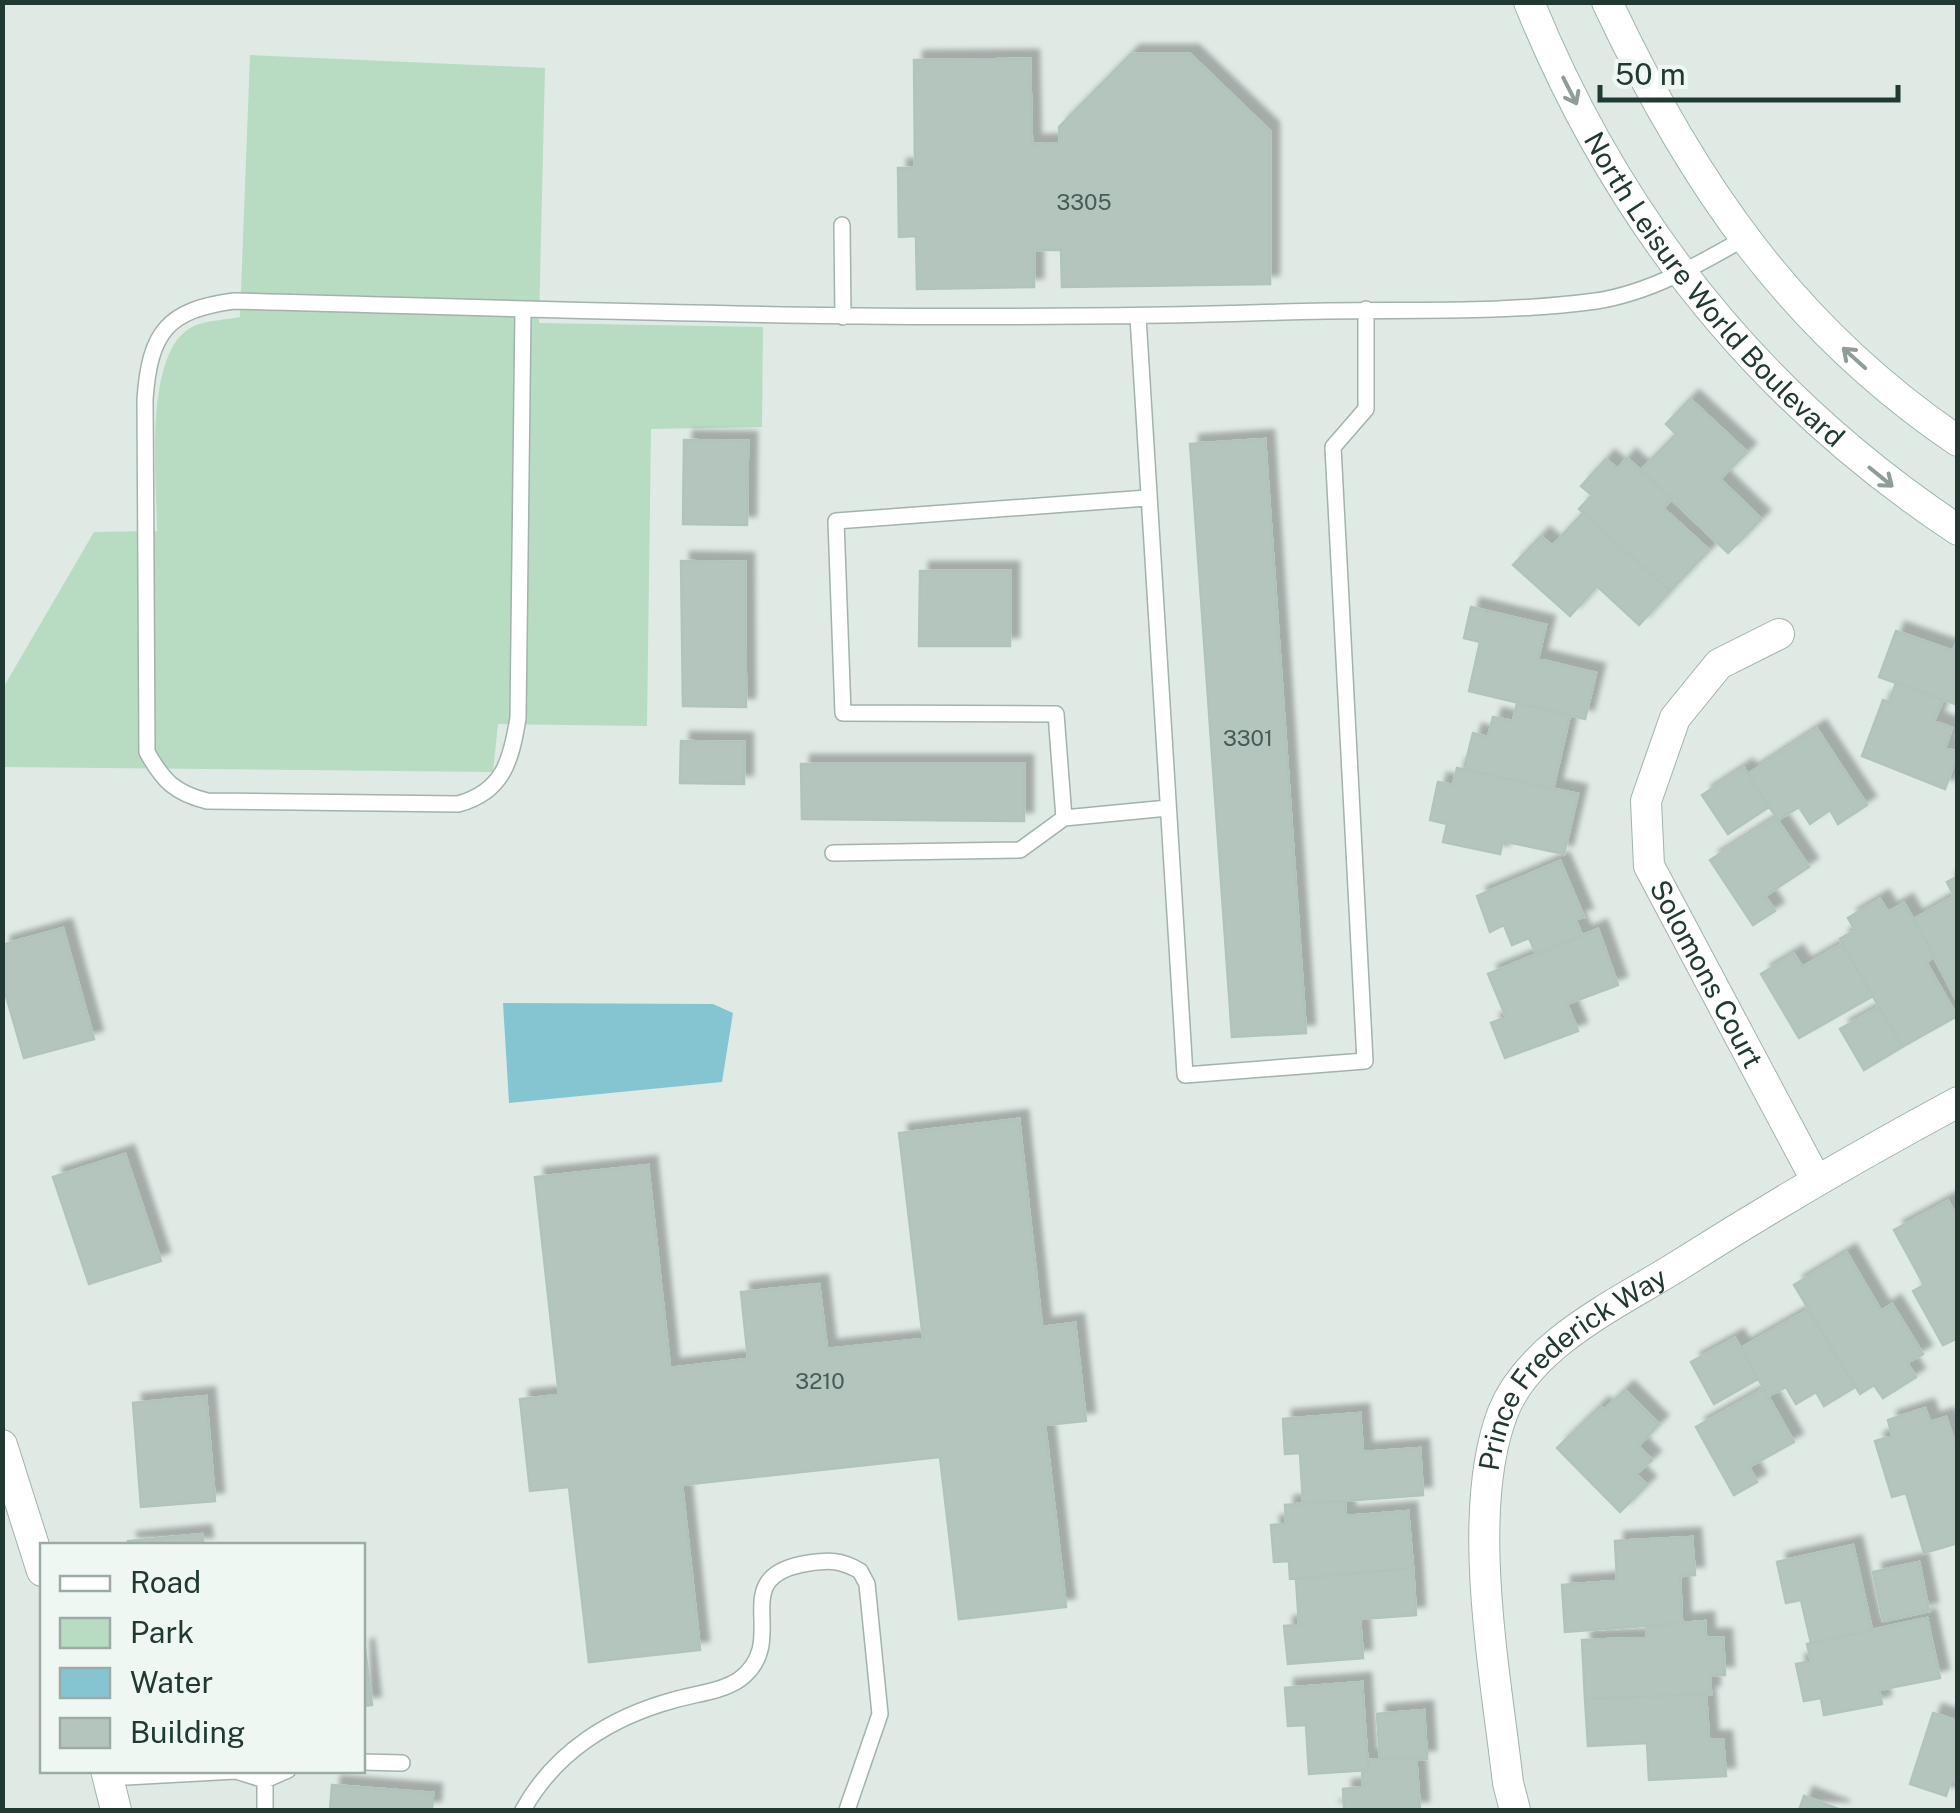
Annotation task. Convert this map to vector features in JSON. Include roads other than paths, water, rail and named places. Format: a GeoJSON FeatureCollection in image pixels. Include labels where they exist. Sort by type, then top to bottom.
{"type":"FeatureCollection","features":[{"type":"Feature","properties":{"kind":"street","name":"North Leisure World Boulevard"},"geometry":{"type":"LineString","coordinates":[[1529,2],[1586,124],[1681,274],[1770,380],[1892,486],[1958,530]]}},
{"type":"Feature","properties":{"kind":"street","name":"North Leisure World Boulevard"},"geometry":{"type":"LineString","coordinates":[[1607,2],[1645,84],[1743,240],[1826,332],[1958,441]]}},
{"type":"Feature","properties":{"kind":"street","name":"Solomons Court"},"geometry":{"type":"LineString","coordinates":[[1779,634],[1719,664],[1675,718],[1646,802],[1649,866],[1816,1178]]}},
{"type":"Feature","properties":{"kind":"street","name":"Prince Frederick Way"},"geometry":{"type":"LineString","coordinates":[[1515,1810],[1508,1783],[1486,1581],[1488,1465],[1502,1414],[1516,1386],[1566,1337],[1816,1178],[1958,1102]]}},
{"type":"Feature","properties":{"kind":"street"},"geometry":{"type":"LineString","coordinates":[[2,1445],[40,1565]]}},
{"type":"Feature","properties":{"kind":"street"},"geometry":{"type":"LineString","coordinates":[[107,1774],[116,1810]]}},
{"type":"Feature","properties":{"kind":"lane"},"geometry":{"type":"LineString","coordinates":[[842,225],[842,317]]}},
{"type":"Feature","properties":{"kind":"lane"},"geometry":{"type":"LineString","coordinates":[[523,309],[518,718],[512,750],[500,777],[483,798],[458,804],[207,801],[178,794],[147,752],[145,399],[148,359],[171,323],[192,307],[234,301],[842,317],[1138,317],[1598,300],[1681,274],[1743,240]]}},
{"type":"Feature","properties":{"kind":"lane"},"geometry":{"type":"LineString","coordinates":[[1138,317],[1185,1076],[1365,1061],[1334,447],[1366,409],[1366,309]]}},
{"type":"Feature","properties":{"kind":"lane"},"geometry":{"type":"LineString","coordinates":[[1064,818],[1056,714],[842,713],[836,521],[1148,498]]}},
{"type":"Feature","properties":{"kind":"lane"},"geometry":{"type":"LineString","coordinates":[[833,852],[1020,850],[1064,818],[1168,808]]}},
{"type":"Feature","properties":{"kind":"lane"},"geometry":{"type":"LineString","coordinates":[[523,1810],[536,1786],[573,1750],[614,1721],[737,1682],[758,1657],[764,1637],[763,1587],[772,1575],[786,1566],[833,1560],[860,1571],[867,1584],[880,1714],[847,1810]]}},
{"type":"Feature","properties":{"kind":"lane"},"geometry":{"type":"LineString","coordinates":[[365,1762],[402,1762]]}},
{"type":"Feature","properties":{"kind":"lane"},"geometry":{"type":"LineString","coordinates":[[107,1774],[150,1773]]}},
{"type":"Feature","properties":{"kind":"lane"},"geometry":{"type":"LineString","coordinates":[[243,1773],[266,1780],[281,1773]]}},
{"type":"Feature","properties":{"kind":"lane"},"geometry":{"type":"LineString","coordinates":[[264,1810],[266,1780]]}},
{"type":"Feature","properties":{"kind":"water"},"geometry":{"type":"Polygon","coordinates":[[[503,1003],[713,1004],[733,1013],[722,1082],[509,1103],[503,1003]]]}}]}
